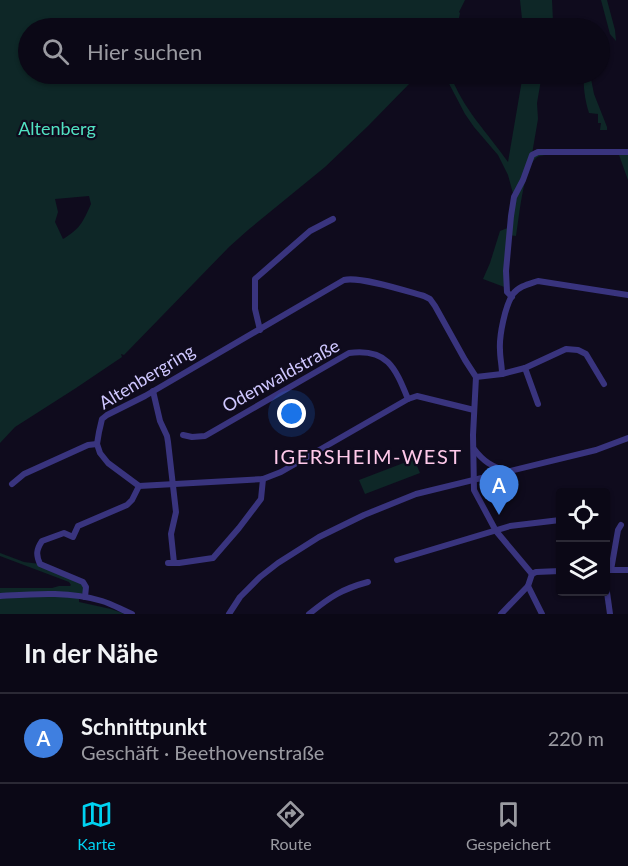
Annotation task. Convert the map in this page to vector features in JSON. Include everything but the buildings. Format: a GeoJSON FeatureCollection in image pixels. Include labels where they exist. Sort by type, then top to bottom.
{"type":"FeatureCollection","features":[{"type":"Feature","properties":{"kind":"street"},"geometry":{"type":"LineString","coordinates":[[512,297],[507,292],[506,271],[511,216],[514,197],[532,155],[538,152],[628,152]]}},
{"type":"Feature","properties":{"kind":"street"},"geometry":{"type":"LineString","coordinates":[[260,330],[255,309],[255,279],[309,231],[333,219]]}},
{"type":"Feature","properties":{"kind":"street","name":"Altenbergring"},"geometry":{"type":"LineString","coordinates":[[97,444],[102,419],[106,415],[153,391],[350,278],[430,299],[476,377]]}},
{"type":"Feature","properties":{"kind":"street"},"geometry":{"type":"LineString","coordinates":[[502,374],[500,349],[506,314],[514,293],[525,285],[538,281],[628,294]]}},
{"type":"Feature","properties":{"kind":"street"},"geometry":{"type":"LineString","coordinates":[[532,574],[496,531],[474,490],[476,377],[525,368],[566,350],[578,350],[586,354],[604,384]]}},
{"type":"Feature","properties":{"kind":"street","name":"Odenwaldstraße"},"geometry":{"type":"LineString","coordinates":[[183,435],[205,436],[349,353],[367,353],[387,360],[401,381],[408,399]]}},
{"type":"Feature","properties":{"kind":"street"},"geometry":{"type":"LineString","coordinates":[[525,368],[538,404]]}},
{"type":"Feature","properties":{"kind":"street"},"geometry":{"type":"LineString","coordinates":[[153,391],[160,421],[167,436],[176,512],[171,534],[171,563],[213,558],[261,499],[263,479]]}},
{"type":"Feature","properties":{"kind":"street"},"geometry":{"type":"LineString","coordinates":[[12,484],[24,474],[88,445],[97,444],[100,453],[108,463],[139,486],[263,479],[280,472],[417,396],[474,410]]}},
{"type":"Feature","properties":{"kind":"street"},"geometry":{"type":"LineString","coordinates":[[229,614],[240,597],[278,563],[319,537],[364,515],[416,494],[596,450],[628,439]]}},
{"type":"Feature","properties":{"kind":"street"},"geometry":{"type":"LineString","coordinates":[[474,449],[482,459],[495,468],[507,471]]}},
{"type":"Feature","properties":{"kind":"street"},"geometry":{"type":"LineString","coordinates":[[85,597],[86,587],[83,582],[40,564],[36,556],[37,549],[42,541],[64,533],[74,537],[78,526],[127,505],[139,486]]}},
{"type":"Feature","properties":{"kind":"street"},"geometry":{"type":"LineString","coordinates":[[397,560],[510,526],[556,521]]}},
{"type":"Feature","properties":{"kind":"street"},"geometry":{"type":"LineString","coordinates":[[610,562],[621,525]]}},
{"type":"Feature","properties":{"kind":"street"},"geometry":{"type":"LineString","coordinates":[[610,570],[628,570]]}},
{"type":"Feature","properties":{"kind":"street"},"geometry":{"type":"LineString","coordinates":[[532,574],[556,571]]}},
{"type":"Feature","properties":{"kind":"street"},"geometry":{"type":"LineString","coordinates":[[501,614],[528,586],[532,574]]}},
{"type":"Feature","properties":{"kind":"street"},"geometry":{"type":"LineString","coordinates":[[309,614],[329,598],[350,587],[368,582]]}},
{"type":"Feature","properties":{"kind":"street"},"geometry":{"type":"LineString","coordinates":[[528,586],[542,614]]}},
{"type":"Feature","properties":{"kind":"street"},"geometry":{"type":"LineString","coordinates":[[0,596],[53,594],[85,597],[132,614]]}},
{"type":"Feature","properties":{"kind":"street"},"geometry":{"type":"LineString","coordinates":[[608,596],[610,614]]}},
{"type":"Feature","properties":{"kind":"green space","name":"Altenberg"},"geometry":{"type":"Polygon","coordinates":[[[0,0],[465,0],[459,12],[459,18],[18,18],[18,84],[409,84],[325,167],[229,247],[124,355],[121,354],[122,357],[15,427],[0,443],[0,0]],[[89,196],[55,199],[58,212],[55,222],[63,239],[73,232],[86,216],[91,204],[89,196]]]}},
{"type":"Feature","properties":{"kind":"green space"},"geometry":{"type":"Polygon","coordinates":[[[520,0],[552,0],[553,18],[522,18],[520,0]]]}},
{"type":"Feature","properties":{"kind":"green space"},"geometry":{"type":"Polygon","coordinates":[[[601,0],[607,0],[616,41],[610,34],[610,18],[606,18],[601,0]]]}},
{"type":"Feature","properties":{"kind":"green space"},"geometry":{"type":"Polygon","coordinates":[[[449,84],[454,84],[469,109],[508,162],[521,84],[540,84],[537,103],[538,119],[532,154],[538,152],[626,152],[628,155],[628,180],[619,155],[545,155],[536,158],[525,183],[516,236],[509,235],[507,288],[483,279],[500,231],[510,227],[514,197],[508,175],[498,155],[465,114],[449,84]]]}},
{"type":"Feature","properties":{"kind":"green space"},"geometry":{"type":"Polygon","coordinates":[[[584,84],[592,84],[607,130],[600,130],[601,123],[598,123],[598,114],[589,113],[584,84]]]}},
{"type":"Feature","properties":{"kind":"green space"},"geometry":{"type":"Polygon","coordinates":[[[414,459],[420,473],[365,494],[359,480],[414,459]]]}},
{"type":"Feature","properties":{"kind":"green space"},"geometry":{"type":"Polygon","coordinates":[[[0,553],[24,562],[40,564],[83,582],[85,597],[79,599],[79,602],[125,614],[0,614],[0,588],[52,588],[71,585],[69,582],[0,556],[0,553]]]}},
{"type":"Feature","properties":{"kind":"place","name":"Schnittpunkt"},"geometry":{"type":"Point","coordinates":[499,515]}},
{"type":"Feature","properties":{"kind":"district","name":"IGERSHEIM-WEST"},"geometry":{"type":"Point","coordinates":[368,457]}}]}
